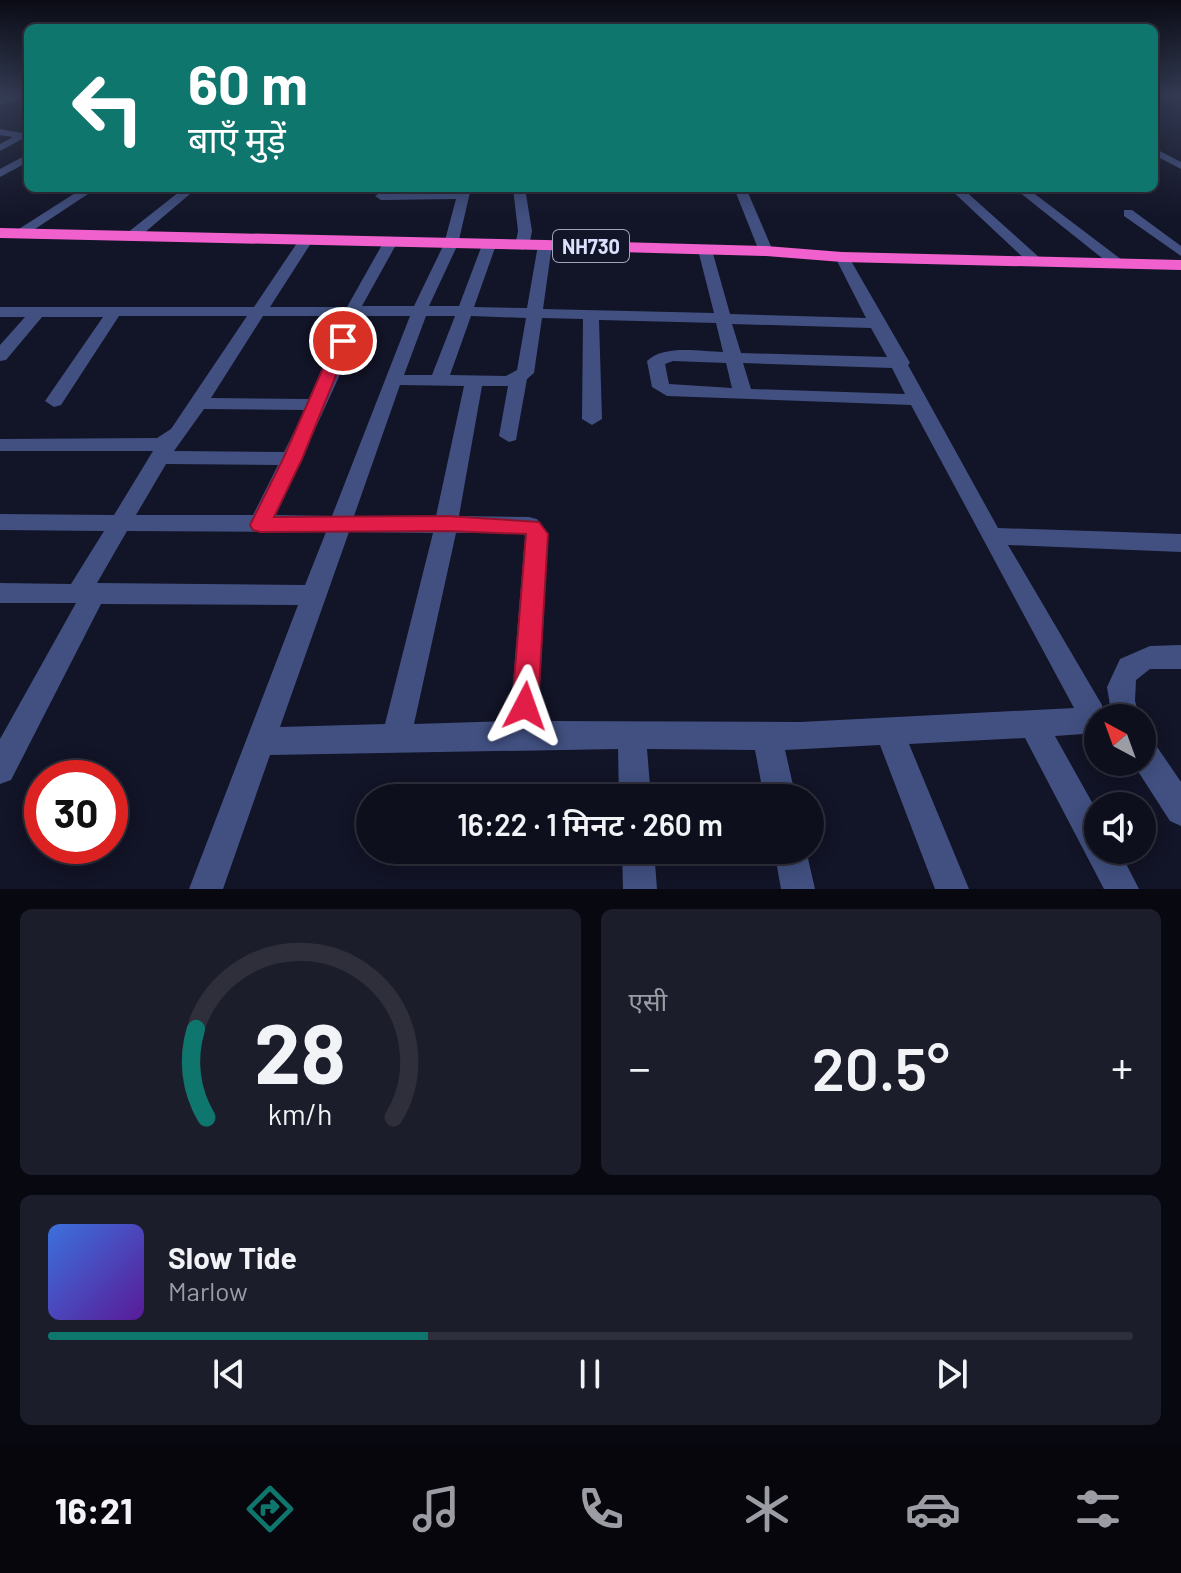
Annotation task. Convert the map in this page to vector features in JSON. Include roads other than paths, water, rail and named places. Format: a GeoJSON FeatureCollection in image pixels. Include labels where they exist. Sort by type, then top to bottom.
{"type":"FeatureCollection","features":[{"type":"Feature","properties":{"kind":"highway","name":"NH730"},"geometry":{"type":"LineString","coordinates":[[0,233],[545,245],[766,251],[842,257],[1181,265]]}},
{"type":"Feature","properties":{"kind":"street"},"geometry":{"type":"LineString","coordinates":[[0,148],[22,136]]}},
{"type":"Feature","properties":{"kind":"street"},"geometry":{"type":"LineString","coordinates":[[1158,153],[1181,166]]}},
{"type":"Feature","properties":{"kind":"street"},"geometry":{"type":"LineString","coordinates":[[0,174],[24,159]]}},
{"type":"Feature","properties":{"kind":"street"},"geometry":{"type":"LineString","coordinates":[[18,234],[85,192]]}},
{"type":"Feature","properties":{"kind":"street"},"geometry":{"type":"LineString","coordinates":[[132,236],[186,192]]}},
{"type":"Feature","properties":{"kind":"street"},"geometry":{"type":"LineString","coordinates":[[206,889],[393,380],[420,310],[451,244],[464,192],[381,196]]}},
{"type":"Feature","properties":{"kind":"street"},"geometry":{"type":"LineString","coordinates":[[520,192],[525,231],[522,246]]}},
{"type":"Feature","properties":{"kind":"street"},"geometry":{"type":"LineString","coordinates":[[742,192],[766,251]]}},
{"type":"Feature","properties":{"kind":"street"},"geometry":{"type":"LineString","coordinates":[[959,192],[1035,261]]}},
{"type":"Feature","properties":{"kind":"street"},"geometry":{"type":"LineString","coordinates":[[1025,192],[1117,263]]}},
{"type":"Feature","properties":{"kind":"street"},"geometry":{"type":"LineString","coordinates":[[1128,213],[1181,252]]}},
{"type":"Feature","properties":{"kind":"street"},"geometry":{"type":"LineString","coordinates":[[0,769],[122,521],[165,448],[199,403],[306,240]]}},
{"type":"Feature","properties":{"kind":"street"},"geometry":{"type":"LineString","coordinates":[[260,525],[317,405],[352,311],[390,243]]}},
{"type":"Feature","properties":{"kind":"street"},"geometry":{"type":"LineString","coordinates":[[439,381],[489,245]]}},
{"type":"Feature","properties":{"kind":"street"},"geometry":{"type":"LineString","coordinates":[[393,380],[474,382],[518,379],[525,373],[545,245]]}},
{"type":"Feature","properties":{"kind":"street"},"geometry":{"type":"LineString","coordinates":[[705,250],[743,395]]}},
{"type":"Feature","properties":{"kind":"street"},"geometry":{"type":"LineString","coordinates":[[260,741],[523,735],[767,736],[1083,721],[1091,715],[842,257]]}},
{"type":"Feature","properties":{"kind":"street"},"geometry":{"type":"LineString","coordinates":[[0,312],[533,311],[877,323]]}},
{"type":"Feature","properties":{"kind":"street"},"geometry":{"type":"LineString","coordinates":[[0,356],[38,312]]}},
{"type":"Feature","properties":{"kind":"street"},"geometry":{"type":"LineString","coordinates":[[54,401],[114,312]]}},
{"type":"Feature","properties":{"kind":"street"},"geometry":{"type":"LineString","coordinates":[[591,314],[592,419]]}},
{"type":"Feature","properties":{"kind":"street"},"geometry":{"type":"LineString","coordinates":[[901,363],[733,358],[658,358],[656,361],[661,387],[673,392],[919,400]]}},
{"type":"Feature","properties":{"kind":"street"},"geometry":{"type":"LineString","coordinates":[[509,436],[518,379]]}},
{"type":"Feature","properties":{"kind":"street"},"geometry":{"type":"LineString","coordinates":[[396,739],[447,523],[474,382]]}},
{"type":"Feature","properties":{"kind":"street"},"geometry":{"type":"LineString","coordinates":[[199,403],[317,405]]}},
{"type":"Feature","properties":{"kind":"street"},"geometry":{"type":"LineString","coordinates":[[0,445],[150,445],[293,459]]}},
{"type":"Feature","properties":{"kind":"street"},"geometry":{"type":"LineString","coordinates":[[0,522],[122,521],[260,525],[447,523],[523,524],[532,527],[537,534],[523,735]]}},
{"type":"Feature","properties":{"kind":"street"},"geometry":{"type":"LineString","coordinates":[[992,536],[1181,543]]}},
{"type":"Feature","properties":{"kind":"street"},"geometry":{"type":"LineString","coordinates":[[0,593],[314,595]]}},
{"type":"Feature","properties":{"kind":"street"},"geometry":{"type":"LineString","coordinates":[[1121,704],[1121,677],[1126,667],[1139,660],[1181,657]]}},
{"type":"Feature","properties":{"kind":"street"},"geometry":{"type":"LineString","coordinates":[[1033,724],[1084,819]]}},
{"type":"Feature","properties":{"kind":"street"},"geometry":{"type":"LineString","coordinates":[[889,731],[952,889]]}},
{"type":"Feature","properties":{"kind":"street"},"geometry":{"type":"LineString","coordinates":[[767,736],[777,784]]}},
{"type":"Feature","properties":{"kind":"street"},"geometry":{"type":"LineString","coordinates":[[632,737],[634,784]]}},
{"type":"Feature","properties":{"kind":"street"},"geometry":{"type":"LineString","coordinates":[[1156,772],[1181,810]]}},
{"type":"Feature","properties":{"kind":"street"},"geometry":{"type":"LineString","coordinates":[[639,864],[640,889]]}},
{"type":"Feature","properties":{"kind":"street"},"geometry":{"type":"LineString","coordinates":[[793,864],[798,889]]}},
{"type":"Feature","properties":{"kind":"street"},"geometry":{"type":"LineString","coordinates":[[1108,864],[1122,889]]}}]}
